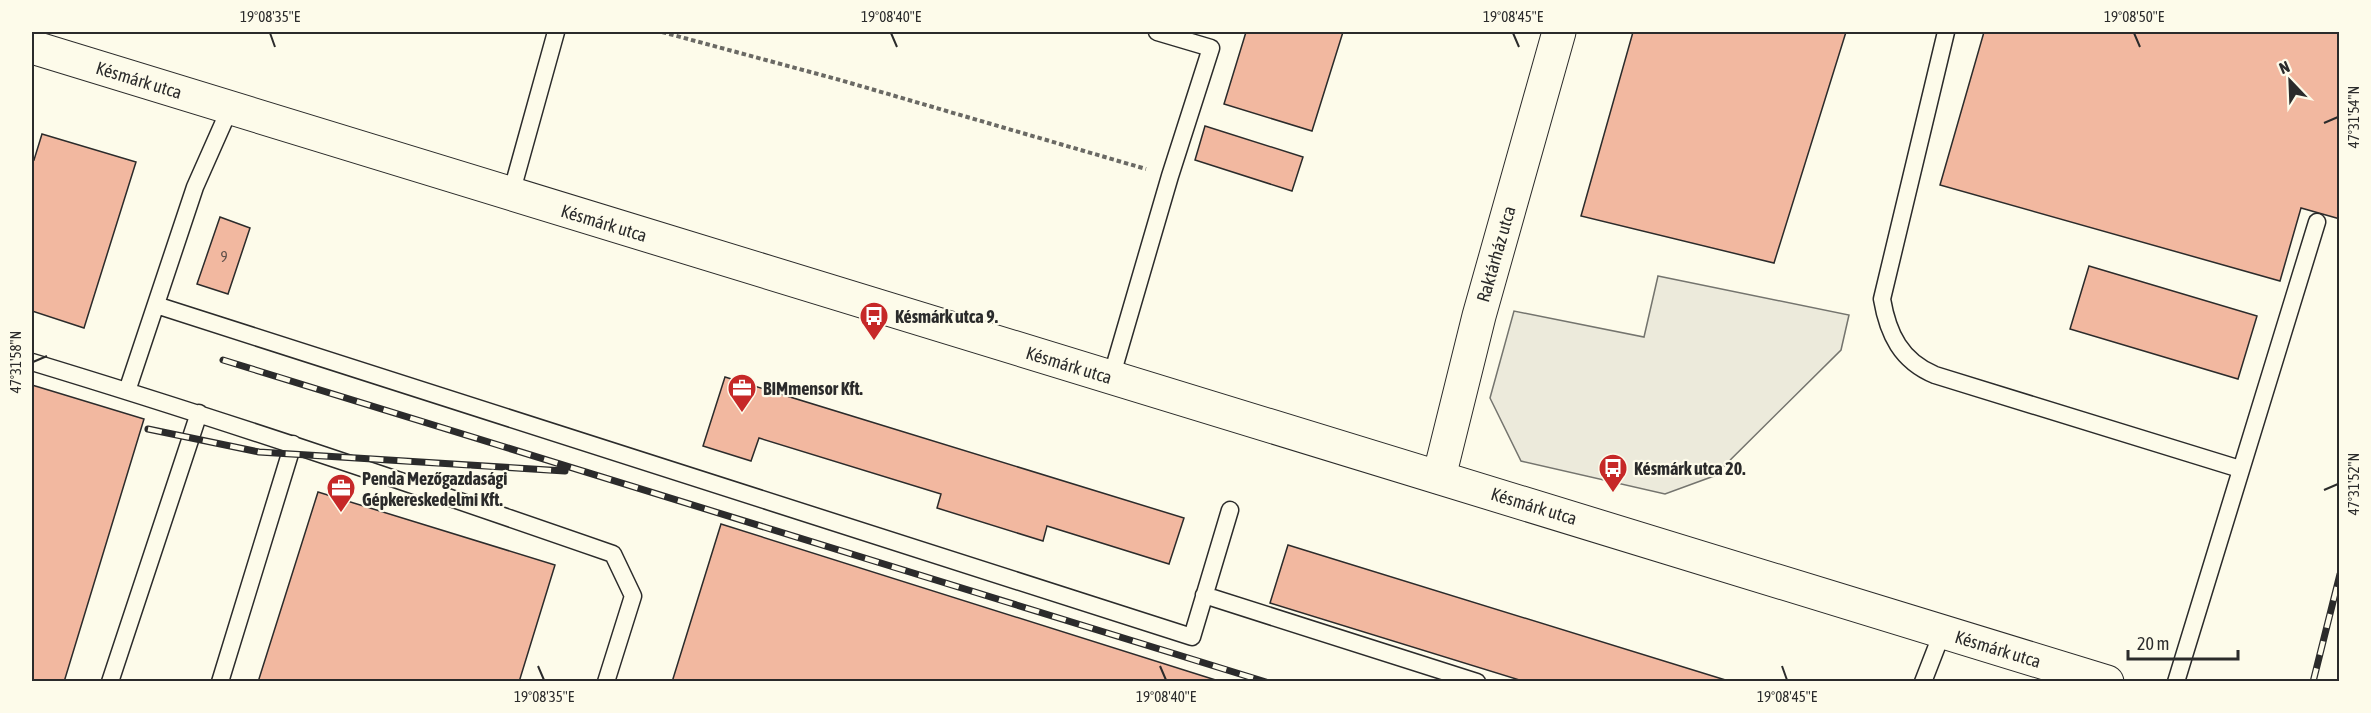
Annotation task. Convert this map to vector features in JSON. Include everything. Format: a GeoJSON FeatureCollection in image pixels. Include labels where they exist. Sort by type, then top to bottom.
{"type":"FeatureCollection","features":[{"type":"Feature","properties":{"kind":"street","name":"Raktárház utca"},"geometry":{"type":"LineString","coordinates":[[1439,477],[1479,316],[1560,32]]}},
{"type":"Feature","properties":{"kind":"street","name":"Késmárk utca"},"geometry":{"type":"LineString","coordinates":[[32,47],[1942,633],[2107,681]]}},
{"type":"Feature","properties":{"kind":"lane"},"geometry":{"type":"LineString","coordinates":[[511,194],[556,32]]}},
{"type":"Feature","properties":{"kind":"lane"},"geometry":{"type":"LineString","coordinates":[[1111,378],[1210,48],[1156,32]]}},
{"type":"Feature","properties":{"kind":"lane"},"geometry":{"type":"LineString","coordinates":[[1946,32],[1882,299],[1885,317],[1903,353],[1918,368],[1935,375],[2240,469]]}},
{"type":"Feature","properties":{"kind":"lane"},"geometry":{"type":"LineString","coordinates":[[127,391],[195,188],[230,108]]}},
{"type":"Feature","properties":{"kind":"lane"},"geometry":{"type":"LineString","coordinates":[[2176,681],[2317,222]]}},
{"type":"Feature","properties":{"kind":"lane"},"geometry":{"type":"LineString","coordinates":[[156,305],[1192,637],[1230,510]]}},
{"type":"Feature","properties":{"kind":"lane"},"geometry":{"type":"LineString","coordinates":[[32,362],[199,412],[613,554],[633,596],[606,681]]}},
{"type":"Feature","properties":{"kind":"lane"},"geometry":{"type":"LineString","coordinates":[[110,681],[199,412]]}},
{"type":"Feature","properties":{"kind":"lane"},"geometry":{"type":"LineString","coordinates":[[220,681],[293,444]]}},
{"type":"Feature","properties":{"kind":"lane"},"geometry":{"type":"LineString","coordinates":[[1204,595],[1477,681]]}},
{"type":"Feature","properties":{"kind":"lane"},"geometry":{"type":"LineString","coordinates":[[1923,681],[1942,633]]}},
{"type":"Feature","properties":{"kind":"path"},"geometry":{"type":"LineString","coordinates":[[662,32],[851,83],[1170,176]]}},
{"type":"Feature","properties":{"kind":"shaded area"},"geometry":{"type":"Polygon","coordinates":[[[1658,276],[1849,315],[1841,350],[1714,476],[1665,494],[1521,461],[1490,398],[1514,311],[1644,337],[1658,276]]]}},
{"type":"Feature","properties":{"kind":"building"},"geometry":{"type":"Polygon","coordinates":[[[1246,32],[1343,32],[1312,131],[1224,104],[1246,32]]]}},
{"type":"Feature","properties":{"kind":"building"},"geometry":{"type":"Polygon","coordinates":[[[1633,32],[1846,32],[1774,263],[1581,216],[1633,32]]]}},
{"type":"Feature","properties":{"kind":"building"},"geometry":{"type":"Polygon","coordinates":[[[1984,32],[2340,32],[2340,219],[2301,208],[2280,281],[1940,185],[1984,32]]]}},
{"type":"Feature","properties":{"kind":"building"},"geometry":{"type":"Polygon","coordinates":[[[1205,126],[1303,157],[1292,191],[1195,160],[1205,126]]]}},
{"type":"Feature","properties":{"kind":"building"},"geometry":{"type":"Polygon","coordinates":[[[42,134],[136,162],[84,328],[32,311],[32,159],[34,160],[42,134]]]}},
{"type":"Feature","properties":{"kind":"building"},"geometry":{"type":"Polygon","coordinates":[[[220,217],[250,228],[228,294],[197,284],[220,217]]]}},
{"type":"Feature","properties":{"kind":"building"},"geometry":{"type":"Polygon","coordinates":[[[2089,266],[2257,316],[2238,379],[2070,329],[2089,266]]]}},
{"type":"Feature","properties":{"kind":"building"},"geometry":{"type":"Polygon","coordinates":[[[725,377],[1184,518],[1169,564],[1047,526],[1043,541],[937,508],[941,494],[759,438],[751,461],[703,446],[725,377]]]}},
{"type":"Feature","properties":{"kind":"building"},"geometry":{"type":"Polygon","coordinates":[[[32,385],[144,419],[64,682],[32,682],[32,385]]]}},
{"type":"Feature","properties":{"kind":"building"},"geometry":{"type":"Polygon","coordinates":[[[318,492],[555,565],[519,682],[258,682],[318,492]]]}},
{"type":"Feature","properties":{"kind":"building"},"geometry":{"type":"Polygon","coordinates":[[[721,524],[1222,682],[672,682],[721,524]]]}},
{"type":"Feature","properties":{"kind":"building"},"geometry":{"type":"Polygon","coordinates":[[[1288,545],[1732,682],[1526,682],[1270,603],[1288,545]]]}},
{"type":"Feature","properties":{"kind":"railway"},"geometry":{"type":"LineString","coordinates":[[223,360],[1266,682]]}},
{"type":"Feature","properties":{"kind":"railway"},"geometry":{"type":"LineString","coordinates":[[148,429],[259,452],[565,471]]}},
{"type":"Feature","properties":{"kind":"railway"},"geometry":{"type":"LineString","coordinates":[[2313,682],[2340,574]]}},
{"type":"Feature","properties":{"kind":"place","name":"Késmárk utca 9."},"geometry":{"type":"Point","coordinates":[874,342]}},
{"type":"Feature","properties":{"kind":"place","name":"BIMmensor Kft."},"geometry":{"type":"Point","coordinates":[742,414]}},
{"type":"Feature","properties":{"kind":"place","name":"Késmárk utca 20."},"geometry":{"type":"Point","coordinates":[1613,494]}},
{"type":"Feature","properties":{"kind":"place","name":"Penda Mezőgazdasági Gépkereskedelmi Kft."},"geometry":{"type":"Point","coordinates":[341,514]}}]}
